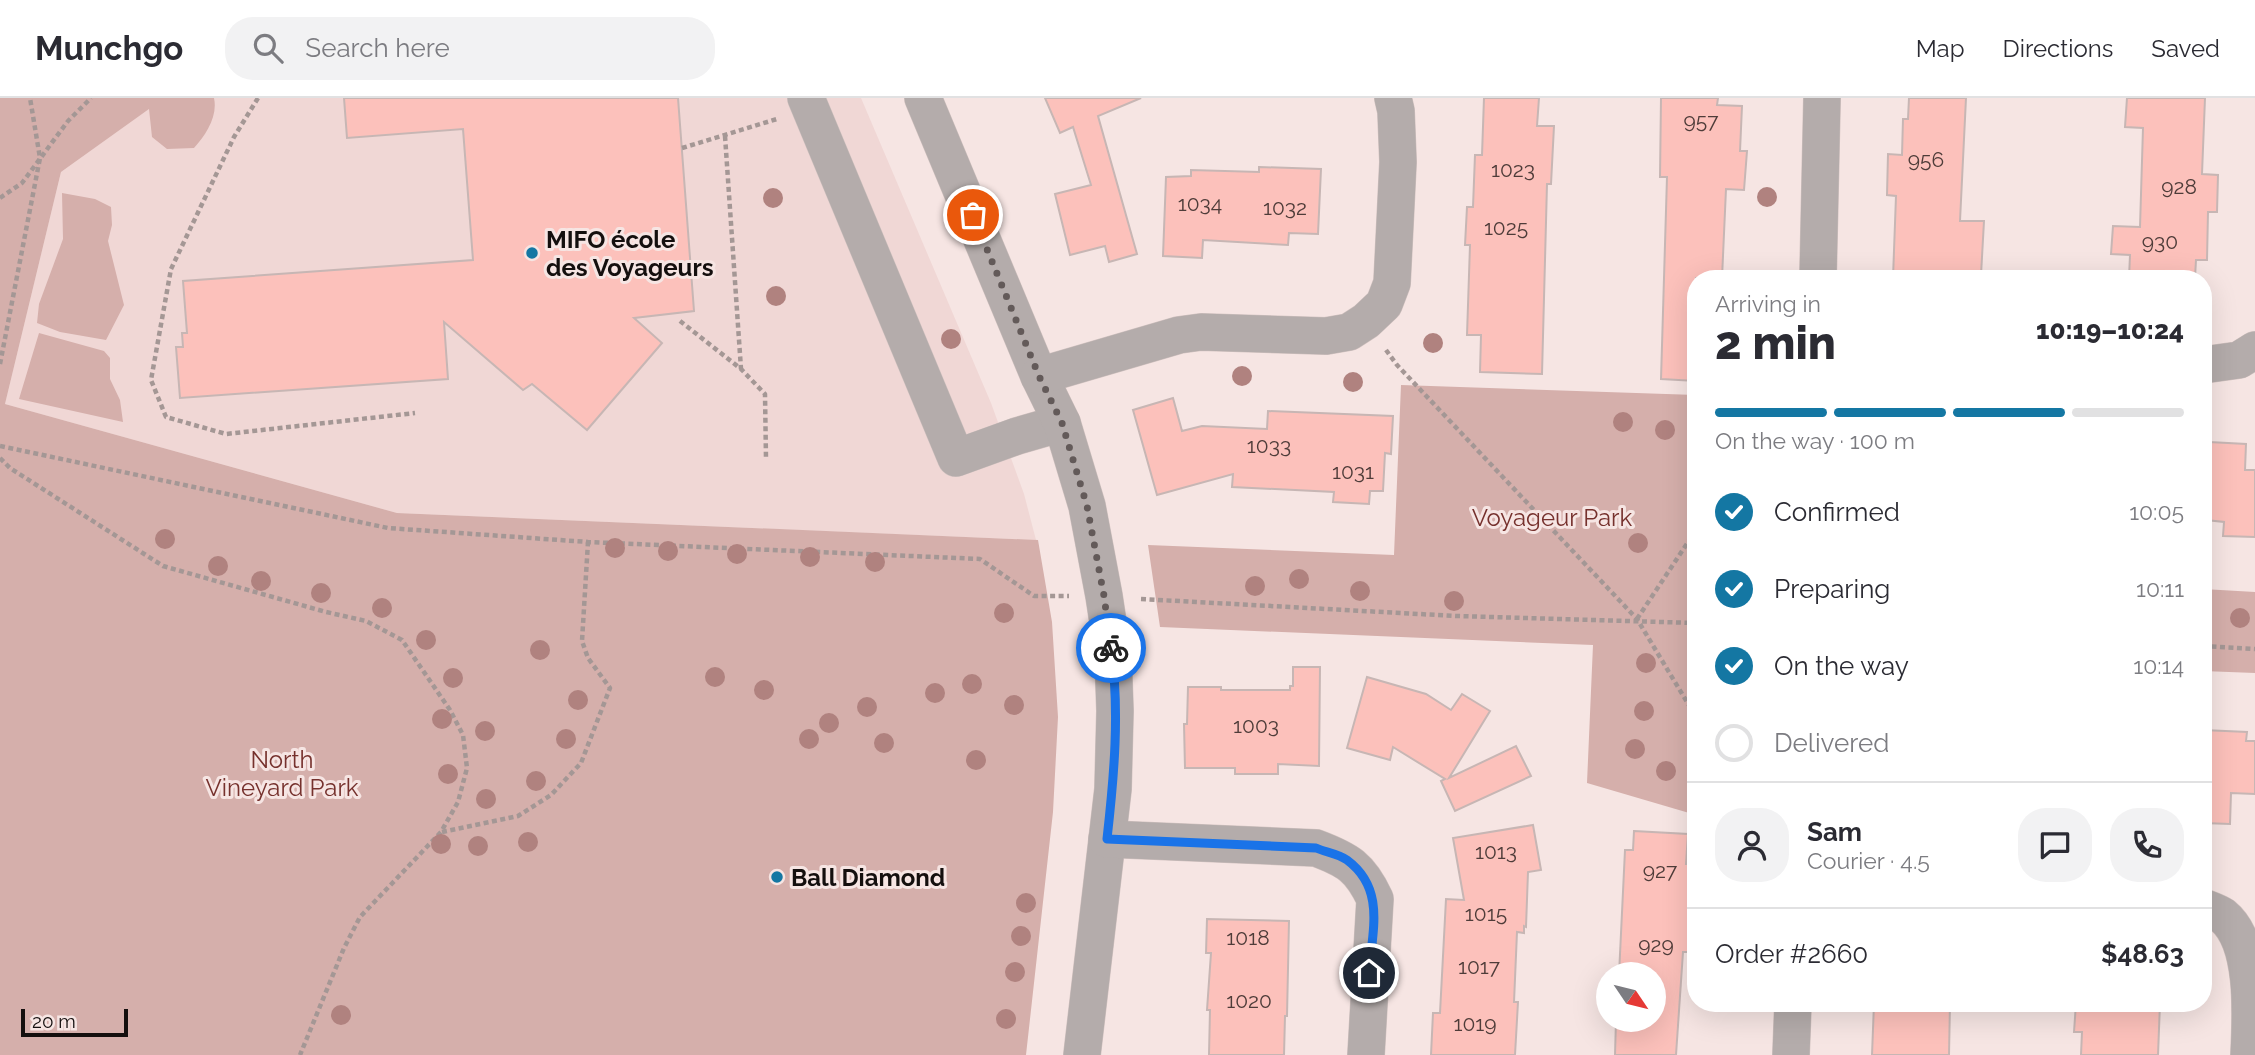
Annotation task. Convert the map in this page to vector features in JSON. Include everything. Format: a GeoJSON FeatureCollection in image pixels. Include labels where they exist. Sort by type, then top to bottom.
{"type":"FeatureCollection","features":[{"type":"Feature","properties":{"kind":"street"},"geometry":{"type":"LineString","coordinates":[[923,98],[1039,376],[1062,423],[1087,506],[1104,596],[1112,656],[1115,711],[1113,789],[1082,1055]]}},
{"type":"Feature","properties":{"kind":"street"},"geometry":{"type":"LineString","coordinates":[[1039,376],[1179,335],[1201,332],[1326,335],[1349,332],[1366,321],[1384,304],[1392,284],[1398,162],[1393,98]]}},
{"type":"Feature","properties":{"kind":"street"},"geometry":{"type":"LineString","coordinates":[[1818,270],[1822,98]]}},
{"type":"Feature","properties":{"kind":"street"},"geometry":{"type":"LineString","coordinates":[[808,103],[956,457],[1062,423]]}},
{"type":"Feature","properties":{"kind":"street"},"geometry":{"type":"LineString","coordinates":[[2212,364],[2239,360],[2255,349]]}},
{"type":"Feature","properties":{"kind":"street"},"geometry":{"type":"LineString","coordinates":[[1107,839],[1316,848],[1346,859],[1366,878],[1375,899],[1366,1055]]}},
{"type":"Feature","properties":{"kind":"street"},"geometry":{"type":"LineString","coordinates":[[2212,911],[2225,917],[2245,940],[2253,967],[2249,1055]]}},
{"type":"Feature","properties":{"kind":"street"},"geometry":{"type":"LineString","coordinates":[[1791,1055],[1793,1012]]}},
{"type":"Feature","properties":{"kind":"path"},"geometry":{"type":"LineString","coordinates":[[0,364],[40,158],[30,98]]}},
{"type":"Feature","properties":{"kind":"path"},"geometry":{"type":"LineString","coordinates":[[0,198],[22,183],[68,121],[91,98]]}},
{"type":"Feature","properties":{"kind":"path"},"geometry":{"type":"LineString","coordinates":[[258,98],[234,137],[171,270],[151,380],[166,417],[226,434],[415,413]]}},
{"type":"Feature","properties":{"kind":"path"},"geometry":{"type":"LineString","coordinates":[[682,148],[725,136],[808,103]]}},
{"type":"Feature","properties":{"kind":"path"},"geometry":{"type":"LineString","coordinates":[[725,136],[741,369]]}},
{"type":"Feature","properties":{"kind":"path"},"geometry":{"type":"LineString","coordinates":[[680,321],[741,369],[765,394],[766,459]]}},
{"type":"Feature","properties":{"kind":"path"},"geometry":{"type":"LineString","coordinates":[[1366,321],[1396,365],[1637,620],[1687,702]]}},
{"type":"Feature","properties":{"kind":"path"},"geometry":{"type":"LineString","coordinates":[[0,446],[388,528],[588,542],[980,559],[1034,596],[1104,596],[1456,616],[1687,623]]}},
{"type":"Feature","properties":{"kind":"path"},"geometry":{"type":"LineString","coordinates":[[0,458],[10,468],[163,566],[366,621],[402,640],[450,710],[463,735],[467,768],[458,802],[441,832],[360,917],[344,948],[300,1055]]}},
{"type":"Feature","properties":{"kind":"path"},"geometry":{"type":"LineString","coordinates":[[441,832],[518,816],[551,795],[581,764],[610,688],[588,658],[582,641],[588,542]]}},
{"type":"Feature","properties":{"kind":"path"},"geometry":{"type":"LineString","coordinates":[[1637,620],[1687,544]]}},
{"type":"Feature","properties":{"kind":"path"},"geometry":{"type":"LineString","coordinates":[[2212,647],[2255,649]]}},
{"type":"Feature","properties":{"kind":"shaded area"},"geometry":{"type":"Polygon","coordinates":[[[164,98],[861,98],[991,403],[1024,494],[1036,540],[397,513],[5,404],[61,172],[164,98]]]}},
{"type":"Feature","properties":{"kind":"green space","name":"North Vineyard Park"},"geometry":{"type":"Polygon","coordinates":[[[0,98],[214,98],[215,105],[210,125],[194,148],[167,149],[152,137],[149,109],[61,172],[5,404],[397,513],[1038,540],[1052,622],[1058,717],[1053,812],[1026,1055],[0,1055],[0,98]]]}},
{"type":"Feature","properties":{"kind":"green space"},"geometry":{"type":"Polygon","coordinates":[[[62,193],[95,199],[111,207],[112,225],[108,241],[124,305],[106,340],[60,332],[37,323],[39,304],[63,239],[62,193]]]}},
{"type":"Feature","properties":{"kind":"green space"},"geometry":{"type":"Polygon","coordinates":[[[39,333],[104,351],[110,358],[110,379],[120,400],[123,422],[19,399],[39,333]]]}},
{"type":"Feature","properties":{"kind":"green space","name":"Voyageur Park"},"geometry":{"type":"Polygon","coordinates":[[[1401,385],[1687,395],[1687,812],[1587,783],[1593,645],[1160,627],[1148,545],[1394,555],[1401,385]]]}},
{"type":"Feature","properties":{"kind":"green space"},"geometry":{"type":"Polygon","coordinates":[[[2212,590],[2255,592],[2255,673],[2212,671],[2212,590]]]}},
{"type":"Feature","properties":{"kind":"building"},"geometry":{"type":"Polygon","coordinates":[[[344,98],[678,98],[694,311],[634,318],[662,343],[587,430],[532,384],[523,390],[444,322],[448,379],[180,398],[176,347],[183,347],[182,333],[187,333],[183,281],[473,260],[463,129],[347,138],[344,98]]]}},
{"type":"Feature","properties":{"kind":"building"},"geometry":{"type":"Polygon","coordinates":[[[1045,98],[1141,98],[1098,116],[1137,254],[1109,262],[1105,246],[1070,255],[1055,194],[1091,185],[1073,127],[1060,133],[1045,98]]]}},
{"type":"Feature","properties":{"kind":"building"},"geometry":{"type":"Polygon","coordinates":[[[1484,98],[1539,98],[1537,126],[1554,126],[1551,184],[1547,184],[1542,374],[1480,372],[1481,335],[1467,335],[1470,245],[1465,245],[1467,207],[1473,207],[1475,155],[1482,155],[1484,98]]]}},
{"type":"Feature","properties":{"kind":"building"},"geometry":{"type":"Polygon","coordinates":[[[1661,98],[1718,98],[1717,105],[1742,106],[1740,151],[1747,151],[1744,190],[1726,189],[1722,270],[1687,270],[1687,380],[1661,379],[1667,177],[1660,177],[1661,98]]]}},
{"type":"Feature","properties":{"kind":"building"},"geometry":{"type":"Polygon","coordinates":[[[1909,98],[1966,98],[1960,221],[1984,221],[1981,270],[1893,270],[1896,196],[1887,195],[1888,154],[1902,155],[1903,119],[1908,119],[1909,98]]]}},
{"type":"Feature","properties":{"kind":"building"},"geometry":{"type":"Polygon","coordinates":[[[2127,98],[2205,98],[2202,174],[2218,175],[2217,212],[2208,212],[2207,260],[2196,260],[2195,270],[2129,270],[2130,255],[2111,254],[2113,226],[2140,227],[2143,128],[2125,127],[2127,98]]]}},
{"type":"Feature","properties":{"kind":"building"},"geometry":{"type":"Polygon","coordinates":[[[1259,167],[1321,169],[1318,234],[1289,233],[1288,245],[1203,240],[1202,258],[1163,256],[1166,177],[1191,176],[1191,170],[1259,172],[1259,167]]]}},
{"type":"Feature","properties":{"kind":"building"},"geometry":{"type":"Polygon","coordinates":[[[1173,398],[1182,431],[1202,426],[1267,429],[1268,411],[1393,416],[1391,454],[1385,453],[1383,491],[1370,491],[1369,504],[1333,502],[1334,492],[1232,487],[1233,474],[1157,495],[1133,410],[1173,398]]]}},
{"type":"Feature","properties":{"kind":"building"},"geometry":{"type":"Polygon","coordinates":[[[2212,442],[2246,444],[2245,470],[2255,470],[2255,537],[2223,536],[2224,522],[2212,521],[2212,442]]]}},
{"type":"Feature","properties":{"kind":"building"},"geometry":{"type":"Polygon","coordinates":[[[1293,667],[1320,667],[1319,766],[1278,764],[1278,774],[1235,774],[1235,768],[1185,768],[1184,724],[1187,724],[1188,687],[1290,690],[1290,686],[1293,686],[1293,667]]]}},
{"type":"Feature","properties":{"kind":"building"},"geometry":{"type":"Polygon","coordinates":[[[1367,677],[1426,694],[1451,710],[1462,694],[1490,711],[1449,778],[1516,746],[1531,776],[1455,811],[1441,781],[1445,779],[1393,747],[1390,760],[1347,748],[1367,677]]]}},
{"type":"Feature","properties":{"kind":"building"},"geometry":{"type":"Polygon","coordinates":[[[2212,730],[2247,732],[2246,741],[2255,741],[2255,794],[2231,793],[2230,824],[2212,823],[2212,730]]]}},
{"type":"Feature","properties":{"kind":"building"},"geometry":{"type":"Polygon","coordinates":[[[1533,825],[1541,870],[1528,872],[1526,927],[1524,926],[1524,933],[1517,932],[1514,1002],[1518,1002],[1515,1055],[1431,1055],[1433,1013],[1440,1013],[1446,899],[1464,900],[1453,838],[1533,825]]]}},
{"type":"Feature","properties":{"kind":"building"},"geometry":{"type":"Polygon","coordinates":[[[1634,831],[1687,834],[1687,952],[1683,952],[1676,1055],[1615,1055],[1616,1032],[1666,1032],[1666,962],[1620,962],[1625,850],[1633,850],[1634,831]]]}},
{"type":"Feature","properties":{"kind":"building"},"geometry":{"type":"Polygon","coordinates":[[[1207,919],[1289,921],[1284,1055],[1209,1055],[1210,1010],[1207,1010],[1211,953],[1206,953],[1207,919]]]}},
{"type":"Feature","properties":{"kind":"building"},"geometry":{"type":"Polygon","coordinates":[[[1874,1012],[1950,1012],[1949,1055],[1872,1055],[1874,1012]]]}},
{"type":"Feature","properties":{"kind":"building"},"geometry":{"type":"Polygon","coordinates":[[[2075,1012],[2160,1012],[2158,1055],[2081,1055],[2082,1032],[2074,1032],[2075,1012]]]}},
{"type":"Feature","properties":{"kind":"way so far"},"geometry":{"type":"LineString","coordinates":[[973,215],[1039,376],[1062,423],[1087,506],[1111,648]]}},
{"type":"Feature","properties":{"kind":"place","name":"MIFO école des Voyageurs"},"geometry":{"type":"Point","coordinates":[532,253]}},
{"type":"Feature","properties":{"kind":"place","name":"Ball Diamond"},"geometry":{"type":"Point","coordinates":[777,877]}},
{"type":"Feature","properties":{"kind":"route"},"geometry":{"type":"LineString","coordinates":[[1111,648],[1115,711],[1113,789],[1107,839],[1316,848],[1346,859],[1366,878],[1375,899],[1369,973]]}}]}
